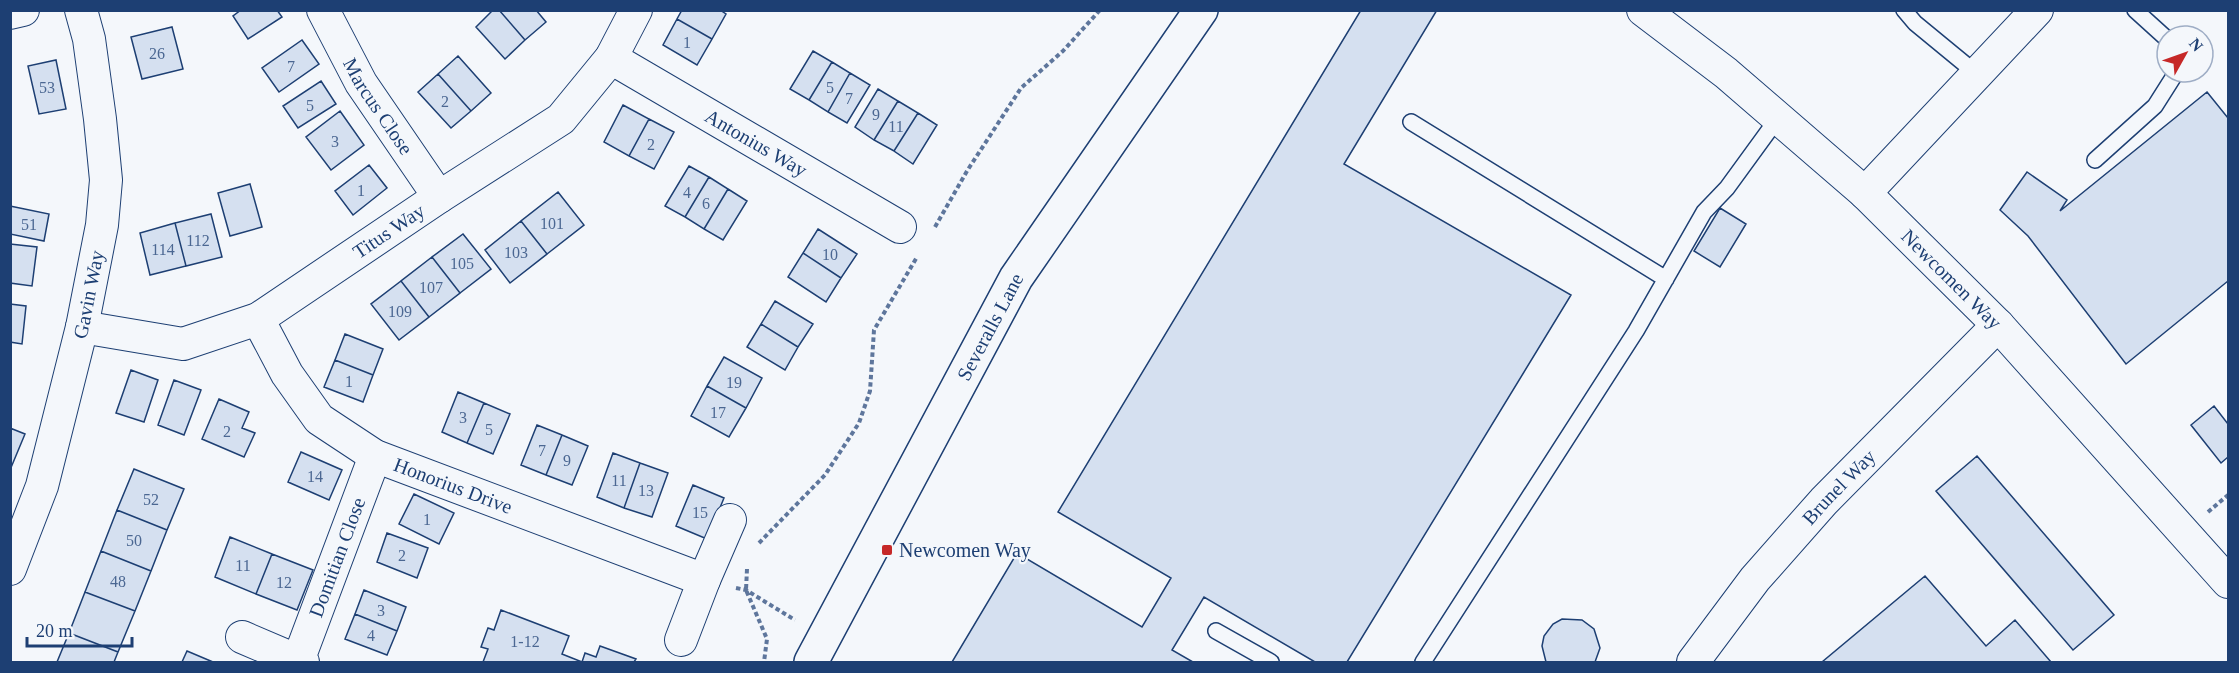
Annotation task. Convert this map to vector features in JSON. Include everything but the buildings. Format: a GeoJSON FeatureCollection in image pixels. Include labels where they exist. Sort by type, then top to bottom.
{"type":"FeatureCollection","features":[{"type":"Feature","properties":{"kind":"street"},"geometry":{"type":"LineString","coordinates":[[10,13],[23,10]]}},
{"type":"Feature","properties":{"kind":"street","name":"Gavin Way"},"geometry":{"type":"LineString","coordinates":[[10,569],[17,535],[42,486],[82,327],[102,225],[106,180],[91,51],[81,10]]}},
{"type":"Feature","properties":{"kind":"street","name":"Marcus Close"},"geometry":{"type":"LineString","coordinates":[[323,10],[361,83],[439,197]]}},
{"type":"Feature","properties":{"kind":"street","name":"Titus Way"},"geometry":{"type":"LineString","coordinates":[[82,327],[183,344],[258,319],[561,118],[611,58],[636,10]]}},
{"type":"Feature","properties":{"kind":"street","name":"Severalls Lane"},"geometry":{"type":"LineString","coordinates":[[818,649],[1016,278],[1201,10]]}},
{"type":"Feature","properties":{"kind":"street","name":"Newcomen Way"},"geometry":{"type":"LineString","coordinates":[[1643,10],[1726,74],[1865,193],[1998,325],[2229,582]]}},
{"type":"Feature","properties":{"kind":"street"},"geometry":{"type":"LineString","coordinates":[[1865,193],[2037,10]]}},
{"type":"Feature","properties":{"kind":"street","name":"Antonius Way"},"geometry":{"type":"LineString","coordinates":[[611,58],[900,227]]}},
{"type":"Feature","properties":{"kind":"street","name":"Honorius Drive"},"geometry":{"type":"LineString","coordinates":[[258,319],[287,374],[319,419],[375,456],[704,580]]}},
{"type":"Feature","properties":{"kind":"street","name":"Brunel Way"},"geometry":{"type":"LineString","coordinates":[[1693,663],[1755,579],[1824,501],[1998,325]]}},
{"type":"Feature","properties":{"kind":"street","name":"Domitian Close"},"geometry":{"type":"LineString","coordinates":[[242,637],[301,662],[375,456]]}},
{"type":"Feature","properties":{"kind":"street"},"geometry":{"type":"LineString","coordinates":[[681,640],[730,520]]}},
{"type":"Feature","properties":{"kind":"lane"},"geometry":{"type":"LineString","coordinates":[[1904,10],[1977,74]]}},
{"type":"Feature","properties":{"kind":"lane"},"geometry":{"type":"LineString","coordinates":[[2135,10],[2155,28]]}},
{"type":"Feature","properties":{"kind":"lane"},"geometry":{"type":"LineString","coordinates":[[2095,160],[2156,106],[2169,84]]}},
{"type":"Feature","properties":{"kind":"lane"},"geometry":{"type":"LineString","coordinates":[[1423,663],[1636,331],[1704,212],[1726,188],[1778,118]]}},
{"type":"Feature","properties":{"kind":"lane"},"geometry":{"type":"LineString","coordinates":[[1411,122],[1666,279]]}},
{"type":"Feature","properties":{"kind":"lane"},"geometry":{"type":"LineString","coordinates":[[1216,631],[1271,663]]}},
{"type":"Feature","properties":{"kind":"path"},"geometry":{"type":"LineString","coordinates":[[930,235],[967,171],[1021,88],[1063,51],[1100,10]]}},
{"type":"Feature","properties":{"kind":"path"},"geometry":{"type":"LineString","coordinates":[[758,544],[825,475],[859,423],[870,391],[874,330],[918,254]]}},
{"type":"Feature","properties":{"kind":"path"},"geometry":{"type":"LineString","coordinates":[[750,560],[747,568],[746,590],[767,639],[764,663]]}},
{"type":"Feature","properties":{"kind":"path"},"geometry":{"type":"LineString","coordinates":[[746,590],[780,613],[818,649]]}},
{"type":"Feature","properties":{"kind":"place","name":"Newcomen Way"},"geometry":{"type":"Point","coordinates":[887,550]}}]}
